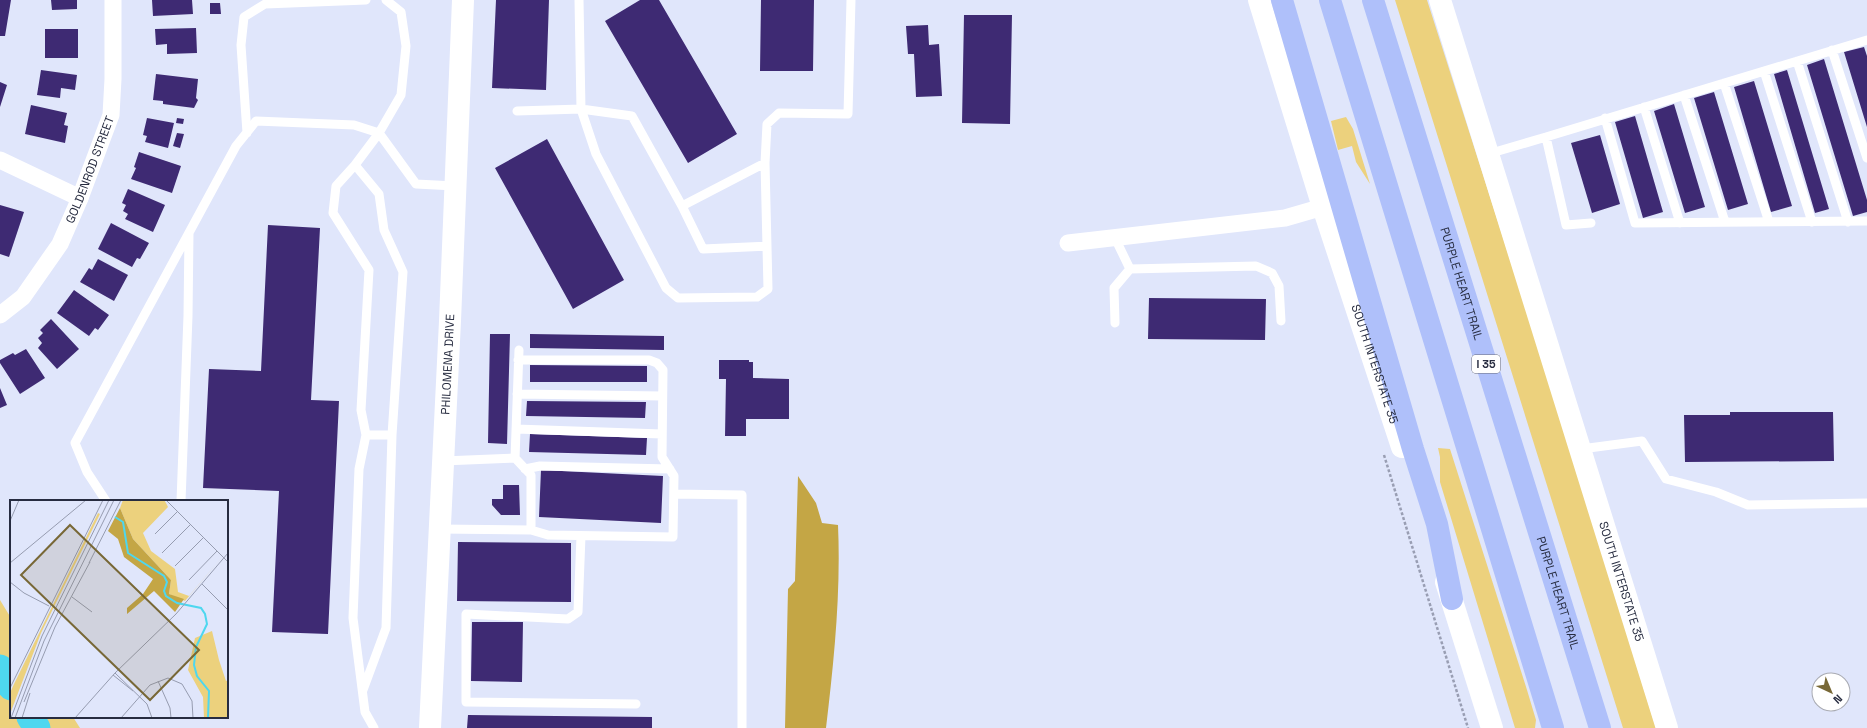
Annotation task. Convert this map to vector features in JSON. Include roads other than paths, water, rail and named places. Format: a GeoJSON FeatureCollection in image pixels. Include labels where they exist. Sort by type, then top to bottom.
{"type":"FeatureCollection","features":[{"type":"Feature","properties":{"kind":"highway"},"geometry":{"type":"LineString","coordinates":[[1282,0],[1413,449],[1437,524],[1452,600]]}},
{"type":"Feature","properties":{"kind":"highway"},"geometry":{"type":"LineString","coordinates":[[1330,0],[1553,728]]}},
{"type":"Feature","properties":{"kind":"highway","name":"PURPLE HEART TRAIL"},"geometry":{"type":"LineString","coordinates":[[1373,0],[1600,728]]}},
{"type":"Feature","properties":{"kind":"main road","name":"PHILOMENA DRIVE"},"geometry":{"type":"LineString","coordinates":[[430,728],[463,0]]}},
{"type":"Feature","properties":{"kind":"main road","name":"SOUTH INTERSTATE 35"},"geometry":{"type":"LineString","coordinates":[[1259,0],[1323,207],[1452,600],[1492,728]]}},
{"type":"Feature","properties":{"kind":"main road","name":"SOUTH INTERSTATE 35"},"geometry":{"type":"LineString","coordinates":[[1440,0],[1667,728]]}},
{"type":"Feature","properties":{"kind":"street","name":"GOLDENROD STREET"},"geometry":{"type":"LineString","coordinates":[[0,315],[23,297],[60,244],[80,198],[111,115],[113,79],[113,0]]}},
{"type":"Feature","properties":{"kind":"street"},"geometry":{"type":"LineString","coordinates":[[0,160],[80,198]]}},
{"type":"Feature","properties":{"kind":"street"},"geometry":{"type":"LineString","coordinates":[[1068,243],[1285,218],[1323,207]]}},
{"type":"Feature","properties":{"kind":"lane"},"geometry":{"type":"LineString","coordinates":[[247,133],[241,45],[244,17],[265,4],[366,0]]}},
{"type":"Feature","properties":{"kind":"lane"},"geometry":{"type":"LineString","coordinates":[[374,728],[365,712],[353,618],[359,470],[366,435],[361,410],[369,270],[332,213],[336,186],[355,165],[379,133],[401,95],[406,46],[401,12],[386,0]]}},
{"type":"Feature","properties":{"kind":"lane"},"geometry":{"type":"LineString","coordinates":[[579,0],[581,109],[596,154],[666,288],[678,298],[757,297],[768,288],[765,163],[767,124],[779,113],[848,114],[851,0]]}},
{"type":"Feature","properties":{"kind":"lane"},"geometry":{"type":"LineString","coordinates":[[1488,154],[1867,40]]}},
{"type":"Feature","properties":{"kind":"lane"},"geometry":{"type":"LineString","coordinates":[[1832,50],[1867,158]]}},
{"type":"Feature","properties":{"kind":"lane"},"geometry":{"type":"LineString","coordinates":[[1797,61],[1848,222]]}},
{"type":"Feature","properties":{"kind":"lane"},"geometry":{"type":"LineString","coordinates":[[1764,71],[1812,222]]}},
{"type":"Feature","properties":{"kind":"lane"},"geometry":{"type":"LineString","coordinates":[[1724,82],[1769,222]]}},
{"type":"Feature","properties":{"kind":"lane"},"geometry":{"type":"LineString","coordinates":[[1684,95],[1725,222]]}},
{"type":"Feature","properties":{"kind":"lane"},"geometry":{"type":"LineString","coordinates":[[1644,106],[1680,222]]}},
{"type":"Feature","properties":{"kind":"lane"},"geometry":{"type":"LineString","coordinates":[[517,111],[581,109],[632,116],[682,206],[703,249],[767,246]]}},
{"type":"Feature","properties":{"kind":"lane"},"geometry":{"type":"LineString","coordinates":[[1605,118],[1635,223],[1867,221]]}},
{"type":"Feature","properties":{"kind":"lane"},"geometry":{"type":"LineString","coordinates":[[105,500],[87,472],[75,443],[188,232],[236,146],[256,121],[354,125],[379,133],[416,184],[455,186]]}},
{"type":"Feature","properties":{"kind":"lane"},"geometry":{"type":"LineString","coordinates":[[1546,137],[1566,225],[1590,223]]}},
{"type":"Feature","properties":{"kind":"lane"},"geometry":{"type":"LineString","coordinates":[[682,206],[765,163]]}},
{"type":"Feature","properties":{"kind":"lane"},"geometry":{"type":"LineString","coordinates":[[355,165],[379,194],[384,230],[403,272],[392,435],[386,628],[363,692]]}},
{"type":"Feature","properties":{"kind":"lane"},"geometry":{"type":"LineString","coordinates":[[180,500],[188,316],[188,232]]}},
{"type":"Feature","properties":{"kind":"lane"},"geometry":{"type":"LineString","coordinates":[[1115,238],[1130,269]]}},
{"type":"Feature","properties":{"kind":"lane"},"geometry":{"type":"LineString","coordinates":[[1115,323],[1114,288],[1130,269],[1256,266],[1272,273],[1279,286],[1280,321]]}},
{"type":"Feature","properties":{"kind":"lane"},"geometry":{"type":"LineString","coordinates":[[519,350],[515,458],[531,475],[531,530]]}},
{"type":"Feature","properties":{"kind":"lane"},"geometry":{"type":"LineString","coordinates":[[439,529],[531,530],[548,535],[673,537],[674,476],[662,457],[663,370],[657,363],[649,360],[518,360]]}},
{"type":"Feature","properties":{"kind":"lane"},"geometry":{"type":"LineString","coordinates":[[517,394],[662,396]]}},
{"type":"Feature","properties":{"kind":"lane"},"geometry":{"type":"LineString","coordinates":[[516,429],[662,434]]}},
{"type":"Feature","properties":{"kind":"lane"},"geometry":{"type":"LineString","coordinates":[[366,435],[392,435]]}},
{"type":"Feature","properties":{"kind":"lane"},"geometry":{"type":"LineString","coordinates":[[1581,449],[1642,441],[1666,480],[1716,492],[1748,505],[1867,503]]}},
{"type":"Feature","properties":{"kind":"lane"},"geometry":{"type":"LineString","coordinates":[[443,460],[515,458]]}},
{"type":"Feature","properties":{"kind":"lane"},"geometry":{"type":"LineString","coordinates":[[525,469],[540,466],[670,470]]}},
{"type":"Feature","properties":{"kind":"lane"},"geometry":{"type":"LineString","coordinates":[[674,494],[742,495],[742,728]]}},
{"type":"Feature","properties":{"kind":"lane"},"geometry":{"type":"LineString","coordinates":[[581,536],[578,612],[568,619],[466,614],[466,702],[636,704]]}},
{"type":"Feature","properties":{"kind":"waterway"},"geometry":{"type":"LineString","coordinates":[[0,668],[10,685]]}},
{"type":"Feature","properties":{"kind":"waterway"},"geometry":{"type":"LineString","coordinates":[[31,718],[37,728]]}}]}
